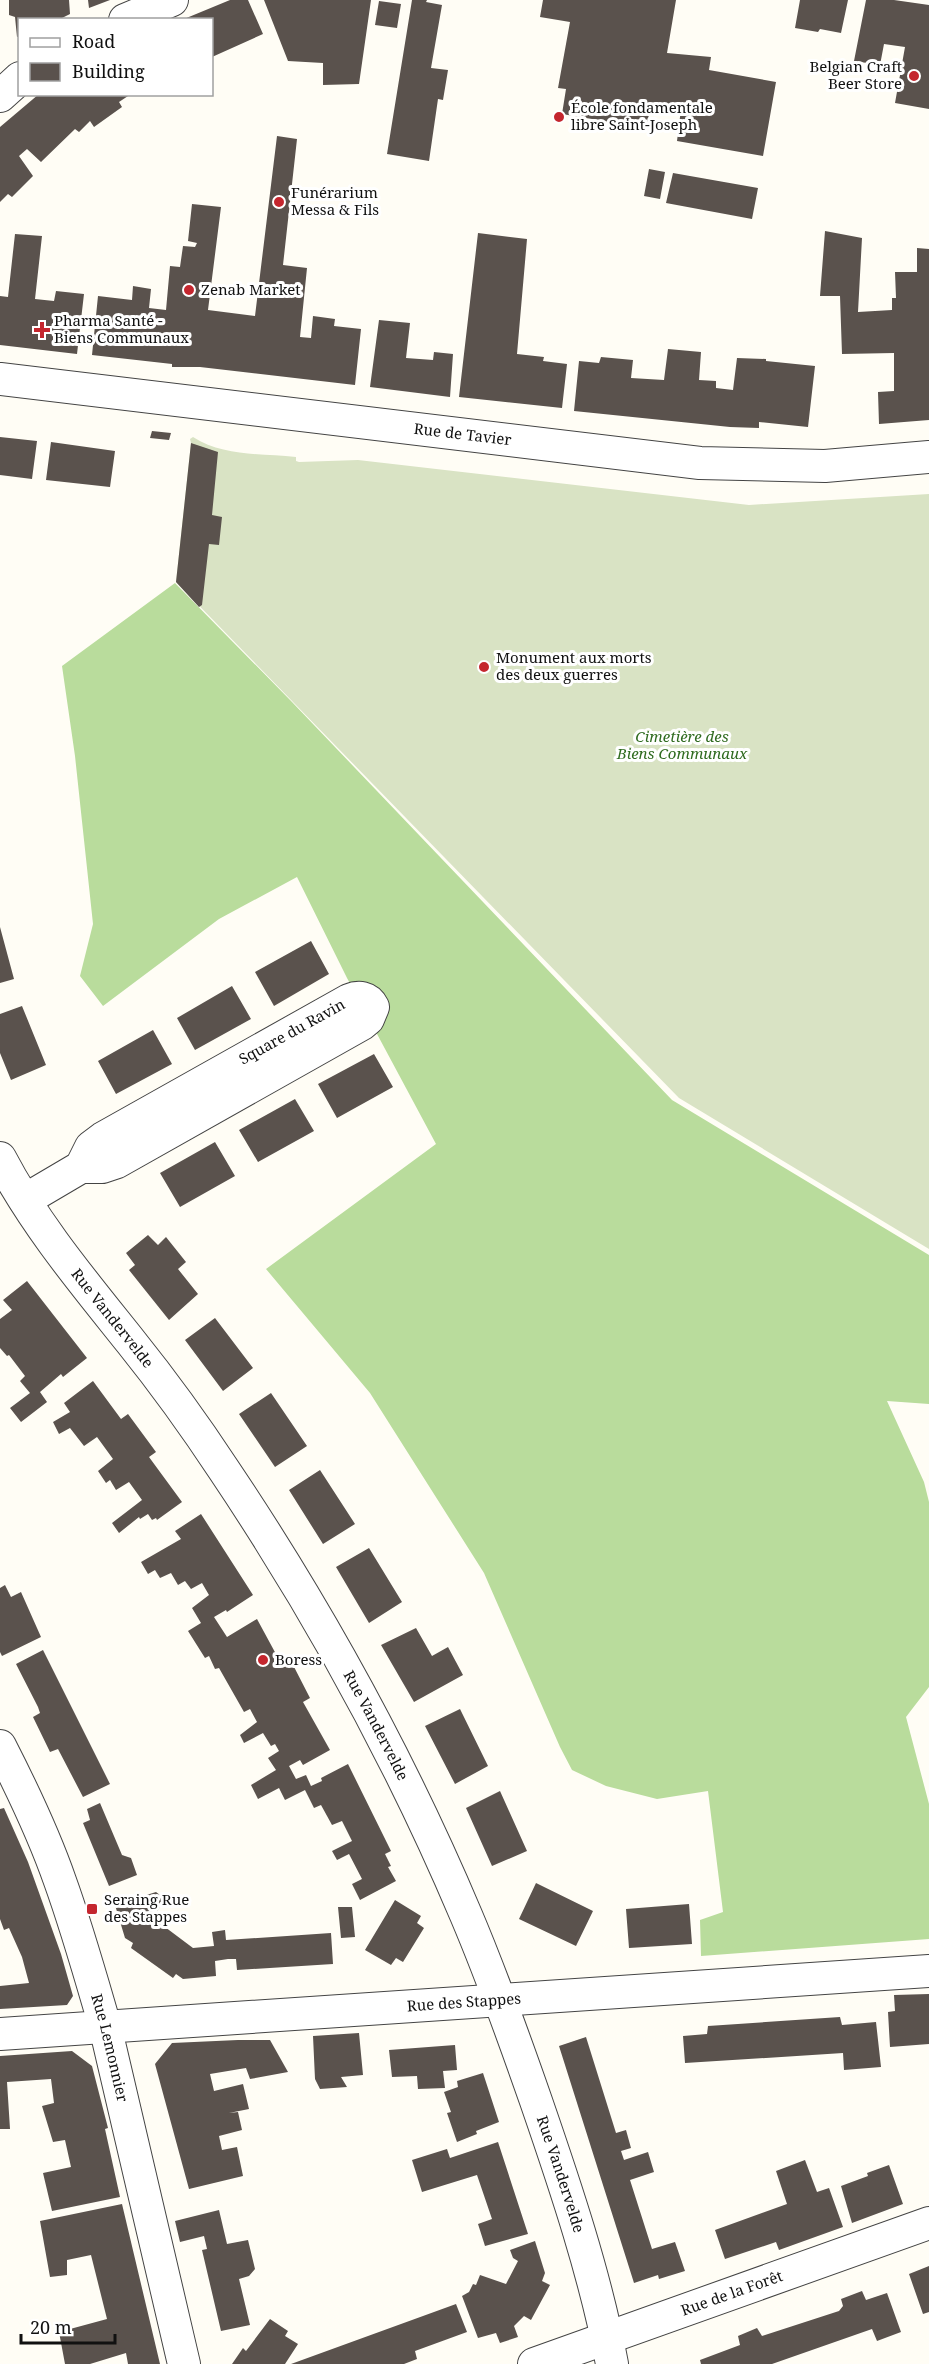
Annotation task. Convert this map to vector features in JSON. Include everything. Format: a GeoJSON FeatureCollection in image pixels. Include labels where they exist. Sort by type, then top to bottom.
{"type":"FeatureCollection","features":[{"type":"Feature","properties":{"kind":"street"},"geometry":{"type":"LineString","coordinates":[[129,18],[172,0]]}},
{"type":"Feature","properties":{"kind":"street"},"geometry":{"type":"LineString","coordinates":[[0,96],[18,80]]}},
{"type":"Feature","properties":{"kind":"street","name":"Rue de Tavier"},"geometry":{"type":"LineString","coordinates":[[0,379],[700,463],[825,466],[929,457]]}},
{"type":"Feature","properties":{"kind":"street","name":"Square du Ravin"},"geometry":{"type":"LineString","coordinates":[[25,1200],[81,1167],[102,1167],[117,1162],[362,1024],[368,1019],[374,1007],[370,1000],[364,998],[349,1000],[103,1138],[91,1147],[81,1167]]}},
{"type":"Feature","properties":{"kind":"street","name":"Rue Vandervelde"},"geometry":{"type":"LineString","coordinates":[[0,1158],[25,1200],[76,1274],[160,1379],[201,1436],[318,1620],[389,1749],[466,1915],[500,2001],[565,2190],[610,2351]]}},
{"type":"Feature","properties":{"kind":"street","name":"Rue Lemonnier"},"geometry":{"type":"LineString","coordinates":[[0,1746],[46,1844],[60,1881],[105,2026],[184,2364]]}},
{"type":"Feature","properties":{"kind":"street","name":"Rue des Stappes"},"geometry":{"type":"LineString","coordinates":[[0,2034],[929,1971]]}},
{"type":"Feature","properties":{"kind":"street","name":"Rue de la Forêt"},"geometry":{"type":"LineString","coordinates":[[534,2364],[610,2351],[929,2223]]}},
{"type":"Feature","properties":{"kind":"green space","name":"Cimetière des Biens Communaux"},"geometry":{"type":"Polygon","coordinates":[[[193,437],[217,448],[243,453],[296,457],[296,461],[299,462],[358,460],[749,505],[929,494],[929,1249],[679,1098],[176,582],[190,439],[193,437]]]}},
{"type":"Feature","properties":{"kind":"green space"},"geometry":{"type":"Polygon","coordinates":[[[175,583],[292,702],[672,1100],[929,1255],[929,1404],[887,1401],[924,1482],[929,1502],[929,1687],[906,1717],[929,1804],[929,1939],[701,1956],[700,1920],[723,1912],[708,1791],[657,1799],[606,1786],[572,1770],[484,1573],[370,1393],[266,1269],[436,1144],[347,978],[297,877],[219,919],[103,1006],[80,976],[93,924],[75,756],[62,666],[175,583]]]}},
{"type":"Feature","properties":{"kind":"building"},"geometry":{"type":"Polygon","coordinates":[[[9,0],[69,0],[70,14],[62,18],[18,18],[17,37],[15,17],[9,15],[9,0]]]}},
{"type":"Feature","properties":{"kind":"building"},"geometry":{"type":"Polygon","coordinates":[[[88,0],[110,0],[89,8],[88,0]]]}},
{"type":"Feature","properties":{"kind":"building"},"geometry":{"type":"Polygon","coordinates":[[[230,0],[248,0],[263,34],[213,57],[213,18],[186,18],[230,0]]]}},
{"type":"Feature","properties":{"kind":"building"},"geometry":{"type":"Polygon","coordinates":[[[264,0],[371,0],[359,84],[323,85],[323,63],[288,61],[264,0]]]}},
{"type":"Feature","properties":{"kind":"building"},"geometry":{"type":"Polygon","coordinates":[[[412,0],[427,0],[426,2],[442,5],[431,68],[448,70],[443,100],[438,99],[429,161],[387,154],[412,0]]]}},
{"type":"Feature","properties":{"kind":"building"},"geometry":{"type":"Polygon","coordinates":[[[543,0],[676,0],[667,53],[711,57],[709,70],[776,82],[763,156],[677,141],[681,109],[658,105],[657,111],[650,110],[646,128],[562,114],[566,89],[558,88],[570,22],[540,17],[543,0]]]}},
{"type":"Feature","properties":{"kind":"building"},"geometry":{"type":"Polygon","coordinates":[[[800,0],[848,0],[841,33],[795,28],[800,0]]]}},
{"type":"Feature","properties":{"kind":"building"},"geometry":{"type":"Polygon","coordinates":[[[866,0],[894,0],[929,5],[929,109],[895,103],[905,47],[884,44],[880,65],[854,61],[866,0]]]}},
{"type":"Feature","properties":{"kind":"building"},"geometry":{"type":"Polygon","coordinates":[[[379,1],[401,4],[397,28],[375,25],[379,1]]]}},
{"type":"Feature","properties":{"kind":"building"},"geometry":{"type":"Polygon","coordinates":[[[37,96],[128,96],[119,102],[122,107],[94,127],[90,121],[79,132],[75,129],[41,162],[27,149],[19,156],[33,176],[12,197],[8,194],[0,202],[0,127],[37,96]]]}},
{"type":"Feature","properties":{"kind":"building"},"geometry":{"type":"Polygon","coordinates":[[[277,136],[297,139],[283,265],[307,268],[300,337],[311,338],[313,316],[335,319],[334,326],[361,329],[355,385],[200,367],[172,367],[172,364],[92,355],[98,296],[132,300],[133,286],[151,289],[149,308],[166,310],[170,266],[180,267],[183,246],[195,247],[197,243],[188,241],[192,204],[221,207],[208,310],[255,316],[277,136]]]}},
{"type":"Feature","properties":{"kind":"building"},"geometry":{"type":"Polygon","coordinates":[[[649,169],[665,172],[660,199],[644,196],[649,169]]]}},
{"type":"Feature","properties":{"kind":"building"},"geometry":{"type":"Polygon","coordinates":[[[673,173],[758,188],[752,219],[666,203],[673,173]]]}},
{"type":"Feature","properties":{"kind":"building"},"geometry":{"type":"Polygon","coordinates":[[[825,231],[862,238],[858,312],[892,310],[892,298],[896,298],[895,272],[917,272],[917,248],[929,249],[929,420],[879,424],[878,392],[894,391],[894,353],[842,354],[840,296],[820,296],[825,231]]]}},
{"type":"Feature","properties":{"kind":"building"},"geometry":{"type":"Polygon","coordinates":[[[478,233],[527,239],[517,354],[544,357],[543,361],[567,364],[562,408],[459,397],[478,233]]]}},
{"type":"Feature","properties":{"kind":"building","name":"Pharma Santé - Biens Communaux"},"geometry":{"type":"Polygon","coordinates":[[[15,234],[42,236],[35,299],[54,301],[56,291],[84,294],[77,354],[0,345],[0,296],[8,297],[15,234]]]}},
{"type":"Feature","properties":{"kind":"building"},"geometry":{"type":"Polygon","coordinates":[[[379,320],[410,323],[406,358],[433,360],[434,352],[453,354],[450,397],[370,387],[379,320]]]}},
{"type":"Feature","properties":{"kind":"building"},"geometry":{"type":"Polygon","coordinates":[[[668,349],[701,352],[699,380],[716,381],[716,388],[733,390],[737,358],[766,359],[766,361],[815,366],[808,427],[759,422],[759,428],[730,427],[574,411],[579,361],[599,363],[601,357],[633,360],[631,378],[664,380],[668,349]]]}},
{"type":"Feature","properties":{"kind":"building"},"geometry":{"type":"Polygon","coordinates":[[[152,431],[171,433],[169,440],[150,438],[152,431]]]}},
{"type":"Feature","properties":{"kind":"building"},"geometry":{"type":"Polygon","coordinates":[[[0,437],[37,441],[32,479],[0,475],[0,437]]]}},
{"type":"Feature","properties":{"kind":"building"},"geometry":{"type":"Polygon","coordinates":[[[51,442],[115,451],[110,487],[46,480],[51,442]]]}},
{"type":"Feature","properties":{"kind":"building"},"geometry":{"type":"Polygon","coordinates":[[[191,443],[218,452],[212,515],[222,517],[219,545],[209,544],[202,605],[199,607],[176,582],[191,443]]]}},
{"type":"Feature","properties":{"kind":"building"},"geometry":{"type":"Polygon","coordinates":[[[0,927],[14,979],[0,983],[0,927]]]}},
{"type":"Feature","properties":{"kind":"building"},"geometry":{"type":"Polygon","coordinates":[[[311,941],[329,974],[274,1006],[255,972],[311,941]]]}},
{"type":"Feature","properties":{"kind":"building"},"geometry":{"type":"Polygon","coordinates":[[[232,986],[251,1019],[195,1050],[177,1018],[232,986]]]}},
{"type":"Feature","properties":{"kind":"building"},"geometry":{"type":"Polygon","coordinates":[[[22,1006],[46,1065],[11,1080],[0,1053],[0,1014],[22,1006]]]}},
{"type":"Feature","properties":{"kind":"building"},"geometry":{"type":"Polygon","coordinates":[[[153,1030],[172,1064],[116,1094],[98,1061],[153,1030]]]}},
{"type":"Feature","properties":{"kind":"building"},"geometry":{"type":"Polygon","coordinates":[[[374,1054],[393,1087],[337,1118],[318,1084],[374,1054]]]}},
{"type":"Feature","properties":{"kind":"building"},"geometry":{"type":"Polygon","coordinates":[[[295,1099],[314,1131],[258,1162],[239,1130],[295,1099]]]}},
{"type":"Feature","properties":{"kind":"building"},"geometry":{"type":"Polygon","coordinates":[[[215,1142],[235,1176],[180,1207],[160,1173],[215,1142]]]}},
{"type":"Feature","properties":{"kind":"building"},"geometry":{"type":"Polygon","coordinates":[[[148,1235],[158,1245],[166,1237],[186,1262],[178,1269],[198,1294],[169,1320],[129,1270],[135,1265],[126,1253],[148,1235]]]}},
{"type":"Feature","properties":{"kind":"building"},"geometry":{"type":"Polygon","coordinates":[[[27,1281],[87,1358],[63,1377],[61,1374],[40,1392],[47,1402],[21,1422],[10,1408],[30,1393],[20,1381],[25,1376],[9,1355],[7,1356],[0,1348],[0,1319],[12,1310],[3,1300],[27,1281]]]}},
{"type":"Feature","properties":{"kind":"building"},"geometry":{"type":"Polygon","coordinates":[[[215,1318],[253,1368],[223,1391],[185,1340],[215,1318]]]}},
{"type":"Feature","properties":{"kind":"building"},"geometry":{"type":"Polygon","coordinates":[[[93,1381],[121,1419],[128,1414],[156,1452],[149,1457],[182,1502],[157,1520],[156,1518],[152,1520],[148,1514],[140,1519],[139,1517],[119,1533],[112,1523],[142,1500],[129,1482],[116,1490],[110,1480],[106,1483],[98,1471],[113,1459],[97,1437],[84,1446],[70,1428],[59,1434],[53,1422],[70,1412],[64,1403],[93,1381]]]}},
{"type":"Feature","properties":{"kind":"building"},"geometry":{"type":"Polygon","coordinates":[[[271,1393],[307,1446],[275,1467],[239,1414],[271,1393]]]}},
{"type":"Feature","properties":{"kind":"building"},"geometry":{"type":"Polygon","coordinates":[[[320,1470],[355,1524],[323,1544],[289,1490],[320,1470]]]}},
{"type":"Feature","properties":{"kind":"building"},"geometry":{"type":"Polygon","coordinates":[[[201,1514],[253,1595],[227,1612],[226,1610],[214,1617],[227,1637],[257,1619],[283,1667],[292,1663],[310,1698],[303,1702],[330,1750],[303,1765],[300,1760],[289,1766],[296,1779],[306,1775],[311,1786],[348,1764],[391,1851],[385,1854],[391,1866],[388,1867],[396,1881],[360,1900],[352,1884],[362,1879],[349,1854],[337,1860],[332,1851],[352,1841],[342,1821],[332,1825],[321,1805],[314,1808],[305,1790],[285,1800],[279,1788],[258,1799],[251,1785],[276,1770],[268,1758],[279,1751],[275,1744],[271,1746],[263,1733],[244,1743],[240,1735],[257,1722],[250,1709],[244,1712],[219,1668],[215,1669],[209,1656],[205,1658],[188,1631],[201,1623],[192,1608],[209,1595],[202,1583],[191,1589],[185,1581],[178,1585],[171,1573],[160,1578],[155,1570],[148,1574],[141,1562],[181,1539],[175,1531],[201,1514]]]}},
{"type":"Feature","properties":{"kind":"building"},"geometry":{"type":"Polygon","coordinates":[[[369,1548],[402,1602],[369,1623],[336,1567],[369,1548]]]}},
{"type":"Feature","properties":{"kind":"building"},"geometry":{"type":"Polygon","coordinates":[[[5,1585],[11,1597],[21,1592],[41,1637],[2,1656],[0,1652],[0,1588],[5,1585]]]}},
{"type":"Feature","properties":{"kind":"building"},"geometry":{"type":"Polygon","coordinates":[[[416,1628],[432,1656],[448,1647],[463,1675],[414,1702],[381,1645],[416,1628]]]}},
{"type":"Feature","properties":{"kind":"building"},"geometry":{"type":"Polygon","coordinates":[[[43,1650],[110,1784],[83,1797],[58,1749],[50,1752],[33,1717],[40,1713],[38,1707],[16,1664],[43,1650]]]}},
{"type":"Feature","properties":{"kind":"building"},"geometry":{"type":"Polygon","coordinates":[[[460,1709],[488,1766],[455,1784],[425,1726],[460,1709]]]}},
{"type":"Feature","properties":{"kind":"building"},"geometry":{"type":"Polygon","coordinates":[[[500,1791],[527,1851],[492,1866],[466,1808],[500,1791]]]}},
{"type":"Feature","properties":{"kind":"building"},"geometry":{"type":"Polygon","coordinates":[[[100,1803],[122,1855],[131,1858],[137,1875],[109,1886],[83,1823],[90,1820],[87,1809],[100,1803]]]}},
{"type":"Feature","properties":{"kind":"building"},"geometry":{"type":"Polygon","coordinates":[[[4,1808],[28,1862],[61,1954],[73,1996],[67,2005],[0,2009],[0,1986],[29,1983],[22,1957],[9,1928],[4,1930],[0,1919],[0,1809],[4,1808]]]}},
{"type":"Feature","properties":{"kind":"building"},"geometry":{"type":"Polygon","coordinates":[[[536,1883],[593,1911],[576,1946],[519,1919],[536,1883]]]}},
{"type":"Feature","properties":{"kind":"building"},"geometry":{"type":"Polygon","coordinates":[[[156,1892],[165,1899],[153,1918],[193,1948],[214,1946],[212,1932],[225,1930],[226,1940],[331,1933],[333,1964],[237,1970],[236,1959],[228,1959],[215,1961],[216,1976],[183,1979],[176,1974],[173,1978],[131,1948],[133,1943],[125,1938],[115,1905],[156,1892]]]}},
{"type":"Feature","properties":{"kind":"building"},"geometry":{"type":"Polygon","coordinates":[[[395,1900],[421,1916],[417,1923],[424,1928],[403,1962],[396,1958],[391,1965],[365,1950],[395,1900]]]}},
{"type":"Feature","properties":{"kind":"building"},"geometry":{"type":"Polygon","coordinates":[[[689,1904],[692,1944],[629,1948],[626,1909],[689,1904]]]}},
{"type":"Feature","properties":{"kind":"building"},"geometry":{"type":"Polygon","coordinates":[[[338,1907],[352,1907],[355,1937],[341,1938],[338,1907]]]}},
{"type":"Feature","properties":{"kind":"building"},"geometry":{"type":"Polygon","coordinates":[[[929,1994],[929,2044],[890,2047],[888,2012],[895,2011],[894,1995],[929,1994]]]}},
{"type":"Feature","properties":{"kind":"building"},"geometry":{"type":"Polygon","coordinates":[[[840,2017],[842,2025],[876,2022],[881,2067],[844,2070],[843,2053],[685,2063],[683,2036],[707,2034],[708,2026],[840,2017]]]}},
{"type":"Feature","properties":{"kind":"building"},"geometry":{"type":"Polygon","coordinates":[[[359,2033],[363,2075],[341,2077],[347,2087],[320,2089],[315,2079],[313,2036],[359,2033]]]}},
{"type":"Feature","properties":{"kind":"building"},"geometry":{"type":"Polygon","coordinates":[[[586,2037],[616,2133],[626,2130],[631,2148],[621,2151],[624,2160],[648,2152],[654,2172],[630,2180],[652,2249],[675,2242],[685,2271],[659,2279],[658,2275],[634,2283],[559,2046],[586,2037]]]}},
{"type":"Feature","properties":{"kind":"building"},"geometry":{"type":"Polygon","coordinates":[[[270,2040],[288,2072],[250,2079],[246,2068],[210,2074],[214,2091],[243,2084],[249,2109],[229,2113],[238,2112],[242,2130],[219,2136],[222,2150],[237,2147],[243,2176],[189,2189],[155,2064],[172,2043],[270,2040]]]}},
{"type":"Feature","properties":{"kind":"building"},"geometry":{"type":"Polygon","coordinates":[[[455,2045],[457,2070],[443,2071],[445,2088],[418,2089],[417,2076],[392,2077],[389,2050],[455,2045]]]}},
{"type":"Feature","properties":{"kind":"building"},"geometry":{"type":"Polygon","coordinates":[[[72,2051],[92,2066],[108,2128],[105,2129],[120,2197],[52,2211],[43,2173],[71,2167],[65,2140],[53,2142],[42,2106],[54,2103],[51,2079],[7,2082],[10,2129],[0,2129],[0,2056],[72,2051]]]}},
{"type":"Feature","properties":{"kind":"building"},"geometry":{"type":"Polygon","coordinates":[[[483,2073],[499,2122],[457,2142],[447,2113],[451,2112],[444,2092],[458,2087],[457,2081],[483,2073]]]}},
{"type":"Feature","properties":{"kind":"building"},"geometry":{"type":"Polygon","coordinates":[[[498,2142],[528,2234],[485,2246],[478,2224],[492,2219],[477,2175],[422,2192],[412,2160],[447,2149],[450,2158],[498,2142]]]}},
{"type":"Feature","properties":{"kind":"building"},"geometry":{"type":"Polygon","coordinates":[[[805,2160],[817,2192],[829,2188],[843,2227],[779,2250],[776,2242],[725,2259],[715,2230],[787,2204],[776,2171],[805,2160]]]}},
{"type":"Feature","properties":{"kind":"building"},"geometry":{"type":"Polygon","coordinates":[[[889,2165],[903,2204],[852,2223],[841,2186],[889,2165]]]}},
{"type":"Feature","properties":{"kind":"building"},"geometry":{"type":"Polygon","coordinates":[[[122,2204],[160,2364],[128,2364],[126,2353],[90,2364],[65,2364],[59,2332],[107,2319],[91,2255],[67,2260],[67,2275],[50,2277],[40,2221],[122,2204]]]}},
{"type":"Feature","properties":{"kind":"building"},"geometry":{"type":"Polygon","coordinates":[[[219,2210],[227,2244],[248,2240],[255,2269],[249,2276],[239,2279],[250,2325],[221,2331],[202,2250],[207,2249],[204,2236],[180,2242],[175,2221],[219,2210]]]}},
{"type":"Feature","properties":{"kind":"building"},"geometry":{"type":"Polygon","coordinates":[[[535,2241],[545,2273],[542,2281],[550,2285],[531,2320],[524,2316],[514,2326],[518,2337],[500,2343],[496,2333],[478,2338],[462,2296],[469,2292],[473,2284],[476,2285],[480,2275],[506,2284],[518,2261],[513,2258],[510,2250],[535,2241]]]}},
{"type":"Feature","properties":{"kind":"building"},"geometry":{"type":"Polygon","coordinates":[[[929,2266],[929,2312],[923,2314],[909,2274],[929,2266]]]}},
{"type":"Feature","properties":{"kind":"building"},"geometry":{"type":"Polygon","coordinates":[[[862,2291],[866,2300],[887,2293],[901,2332],[877,2341],[872,2329],[772,2364],[701,2364],[700,2360],[740,2345],[738,2336],[757,2328],[762,2336],[839,2311],[843,2306],[841,2299],[862,2291]]]}},
{"type":"Feature","properties":{"kind":"building"},"geometry":{"type":"Polygon","coordinates":[[[456,2304],[467,2332],[415,2351],[417,2359],[404,2364],[291,2364],[456,2304]]]}},
{"type":"Feature","properties":{"kind":"building"},"geometry":{"type":"Polygon","coordinates":[[[270,2319],[288,2331],[285,2336],[298,2344],[285,2364],[232,2364],[243,2348],[246,2351],[270,2319]]]}},
{"type":"Feature","properties":{"kind":"place","name":"Belgian Craft Beer Store"},"geometry":{"type":"Point","coordinates":[914,76]}},
{"type":"Feature","properties":{"kind":"place","name":"École fondamentale libre Saint-Joseph"},"geometry":{"type":"Point","coordinates":[559,117]}},
{"type":"Feature","properties":{"kind":"place","name":"Funérarium Messa & Fils"},"geometry":{"type":"Point","coordinates":[279,202]}},
{"type":"Feature","properties":{"kind":"place","name":"Zenab Market"},"geometry":{"type":"Point","coordinates":[189,290]}},
{"type":"Feature","properties":{"kind":"place","name":"Pharma Santé - Biens Communaux"},"geometry":{"type":"Point","coordinates":[42,330]}},
{"type":"Feature","properties":{"kind":"place","name":"Monument aux morts des deux guerres"},"geometry":{"type":"Point","coordinates":[484,667]}},
{"type":"Feature","properties":{"kind":"place","name":"Boress"},"geometry":{"type":"Point","coordinates":[263,1660]}},
{"type":"Feature","properties":{"kind":"place","name":"Seraing Rue des Stappes"},"geometry":{"type":"Point","coordinates":[92,1909]}}]}
